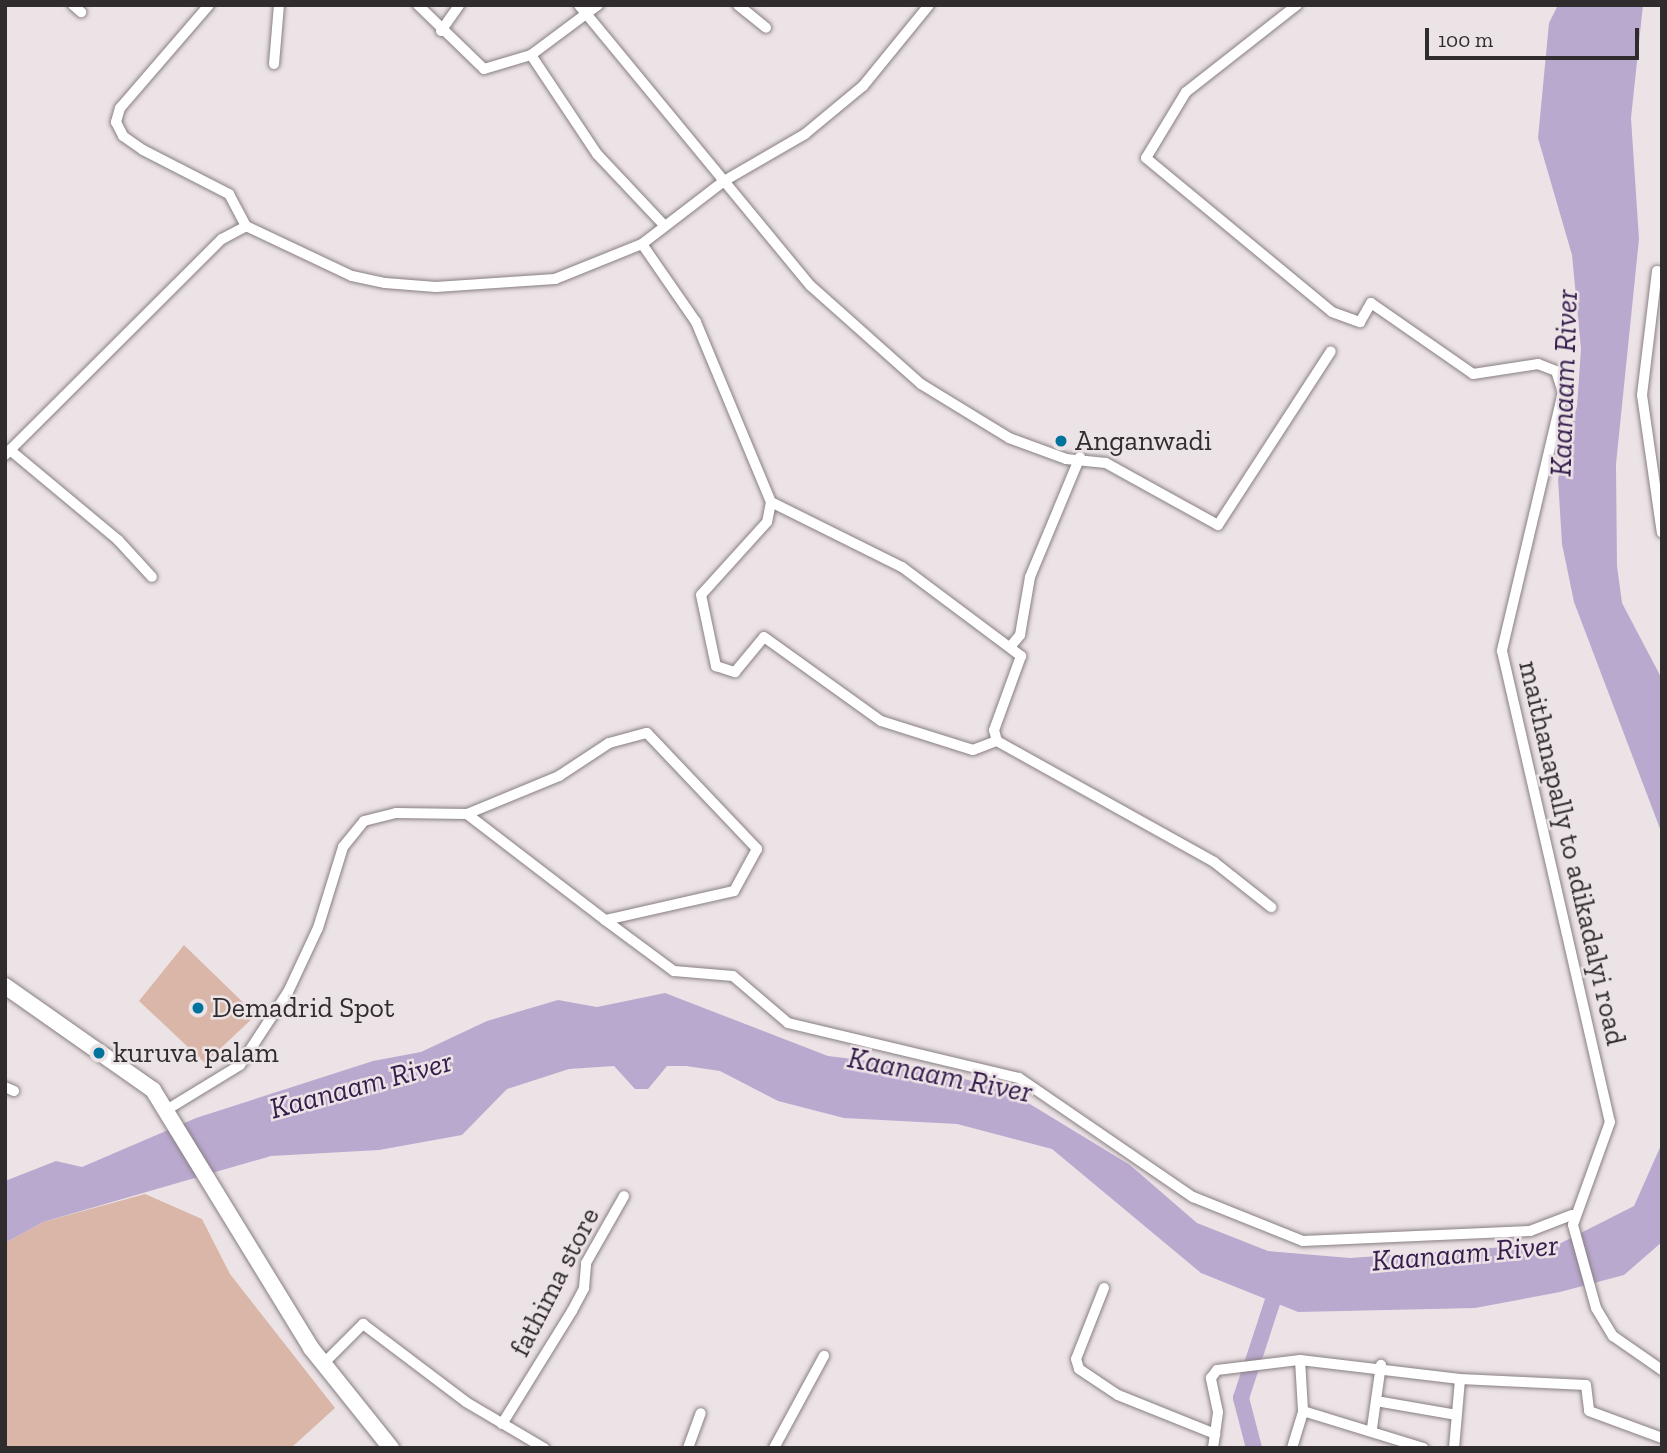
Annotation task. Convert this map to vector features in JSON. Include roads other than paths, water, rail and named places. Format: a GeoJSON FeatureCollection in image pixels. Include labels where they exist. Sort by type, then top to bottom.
{"type":"FeatureCollection","features":[{"type":"Feature","properties":{"kind":"main road"},"geometry":{"type":"LineString","coordinates":[[5,986],[69,1037],[134,1073],[170,1111],[323,1364],[391,1448]]}},
{"type":"Feature","properties":{"kind":"street"},"geometry":{"type":"LineString","coordinates":[[209,5],[120,108],[116,122],[122,136],[142,150],[229,194],[246,226],[352,276],[436,287],[555,279],[642,244],[663,224],[724,181],[806,134],[863,86],[929,5]]}},
{"type":"Feature","properties":{"kind":"street"},"geometry":{"type":"LineString","coordinates":[[274,64],[279,5]]}},
{"type":"Feature","properties":{"kind":"street"},"geometry":{"type":"LineString","coordinates":[[418,5],[484,69],[531,55],[582,10],[598,5]]}},
{"type":"Feature","properties":{"kind":"street"},"geometry":{"type":"LineString","coordinates":[[442,31],[459,5]]}},
{"type":"Feature","properties":{"kind":"street"},"geometry":{"type":"LineString","coordinates":[[738,5],[766,28]]}},
{"type":"Feature","properties":{"kind":"street","name":"maithanapally to adikadalyi road"},"geometry":{"type":"LineString","coordinates":[[1297,5],[1186,92],[1146,158],[1332,312],[1360,322],[1371,303],[1473,373],[1538,365],[1556,371],[1563,392],[1502,651],[1610,1122],[1573,1220]]}},
{"type":"Feature","properties":{"kind":"street"},"geometry":{"type":"LineString","coordinates":[[582,10],[811,286],[921,384],[1009,438],[1066,459],[1080,457],[1106,463],[1218,525],[1331,351]]}},
{"type":"Feature","properties":{"kind":"street"},"geometry":{"type":"LineString","coordinates":[[531,55],[597,154],[663,224]]}},
{"type":"Feature","properties":{"kind":"street"},"geometry":{"type":"LineString","coordinates":[[152,577],[118,540],[8,452],[222,239],[246,226]]}},
{"type":"Feature","properties":{"kind":"street"},"geometry":{"type":"LineString","coordinates":[[642,244],[696,322],[771,502],[767,522],[701,595],[716,666],[734,672],[764,637],[881,720],[973,750],[998,741],[1214,862],[1272,907]]}},
{"type":"Feature","properties":{"kind":"street"},"geometry":{"type":"LineString","coordinates":[[1657,271],[1642,395],[1662,533]]}},
{"type":"Feature","properties":{"kind":"street"},"geometry":{"type":"LineString","coordinates":[[1010,647],[1020,635],[1030,577],[1080,457]]}},
{"type":"Feature","properties":{"kind":"street"},"geometry":{"type":"LineString","coordinates":[[771,502],[902,568],[1021,656],[1021,668],[998,718],[998,741]]}},
{"type":"Feature","properties":{"kind":"street"},"geometry":{"type":"LineString","coordinates":[[170,1111],[240,1065],[288,992],[318,928],[342,847],[364,821],[396,813],[467,814],[559,776],[610,743],[647,733],[757,849],[734,891],[605,920]]}},
{"type":"Feature","properties":{"kind":"street"},"geometry":{"type":"LineString","coordinates":[[467,814],[674,971],[733,976],[788,1023],[1018,1078],[1193,1197],[1303,1241],[1530,1231],[1573,1220],[1596,1308],[1613,1336],[1662,1370]]}},
{"type":"Feature","properties":{"kind":"street","name":"fathima store"},"geometry":{"type":"LineString","coordinates":[[502,1423],[572,1311],[584,1288],[586,1263],[624,1196]]}},
{"type":"Feature","properties":{"kind":"street"},"geometry":{"type":"LineString","coordinates":[[1104,1288],[1076,1359],[1079,1369],[1140,1406],[1214,1434]]}},
{"type":"Feature","properties":{"kind":"street"},"geometry":{"type":"LineString","coordinates":[[323,1364],[363,1324],[502,1423],[544,1448]]}},
{"type":"Feature","properties":{"kind":"street"},"geometry":{"type":"LineString","coordinates":[[774,1448],[824,1356]]}},
{"type":"Feature","properties":{"kind":"street"},"geometry":{"type":"LineString","coordinates":[[1292,1448],[1303,1411],[1300,1360]]}},
{"type":"Feature","properties":{"kind":"street"},"geometry":{"type":"LineString","coordinates":[[1213,1448],[1211,1378],[1225,1365],[1300,1360],[1381,1365],[1460,1379],[1586,1385],[1588,1411],[1662,1438]]}},
{"type":"Feature","properties":{"kind":"street"},"geometry":{"type":"LineString","coordinates":[[1372,1428],[1381,1365]]}},
{"type":"Feature","properties":{"kind":"street"},"geometry":{"type":"LineString","coordinates":[[1454,1448],[1460,1379]]}},
{"type":"Feature","properties":{"kind":"street"},"geometry":{"type":"LineString","coordinates":[[1376,1401],[1457,1415]]}},
{"type":"Feature","properties":{"kind":"street"},"geometry":{"type":"LineString","coordinates":[[1303,1411],[1372,1428],[1423,1448]]}},
{"type":"Feature","properties":{"kind":"street"},"geometry":{"type":"LineString","coordinates":[[688,1448],[701,1413]]}},
{"type":"Feature","properties":{"kind":"water"},"geometry":{"type":"Polygon","coordinates":[[[1558,5],[1643,5],[1631,118],[1639,239],[1616,464],[1617,566],[1622,603],[1662,679],[1662,834],[1574,602],[1562,544],[1558,479],[1577,406],[1581,349],[1572,255],[1538,138],[1549,23],[1558,5]]]}},
{"type":"Feature","properties":{"kind":"water","name":"Kaanaam River"},"geometry":{"type":"Polygon","coordinates":[[[665,993],[828,1056],[918,1067],[1007,1090],[1130,1165],[1197,1223],[1268,1251],[1350,1258],[1561,1243],[1634,1206],[1662,1143],[1662,1242],[1624,1275],[1560,1292],[1475,1308],[1298,1312],[1201,1273],[1052,1149],[957,1124],[844,1118],[778,1101],[720,1071],[686,1066],[667,1066],[648,1089],[635,1089],[614,1066],[569,1069],[507,1089],[462,1135],[379,1150],[271,1156],[43,1222],[5,1243],[5,1181],[56,1161],[82,1167],[196,1118],[373,1061],[421,1052],[487,1021],[558,1000],[597,1007],[665,993]]]}},
{"type":"Feature","properties":{"kind":"waterway"},"geometry":{"type":"LineString","coordinates":[[1254,1448],[1241,1398],[1278,1285]]}},
{"type":"Feature","properties":{"kind":"place","name":"Anganwadi"},"geometry":{"type":"Point","coordinates":[1061,441]}},
{"type":"Feature","properties":{"kind":"place","name":"Demadrid Spot"},"geometry":{"type":"Point","coordinates":[198,1008]}},
{"type":"Feature","properties":{"kind":"place","name":"kuruva palam"},"geometry":{"type":"Point","coordinates":[99,1053]}}]}
